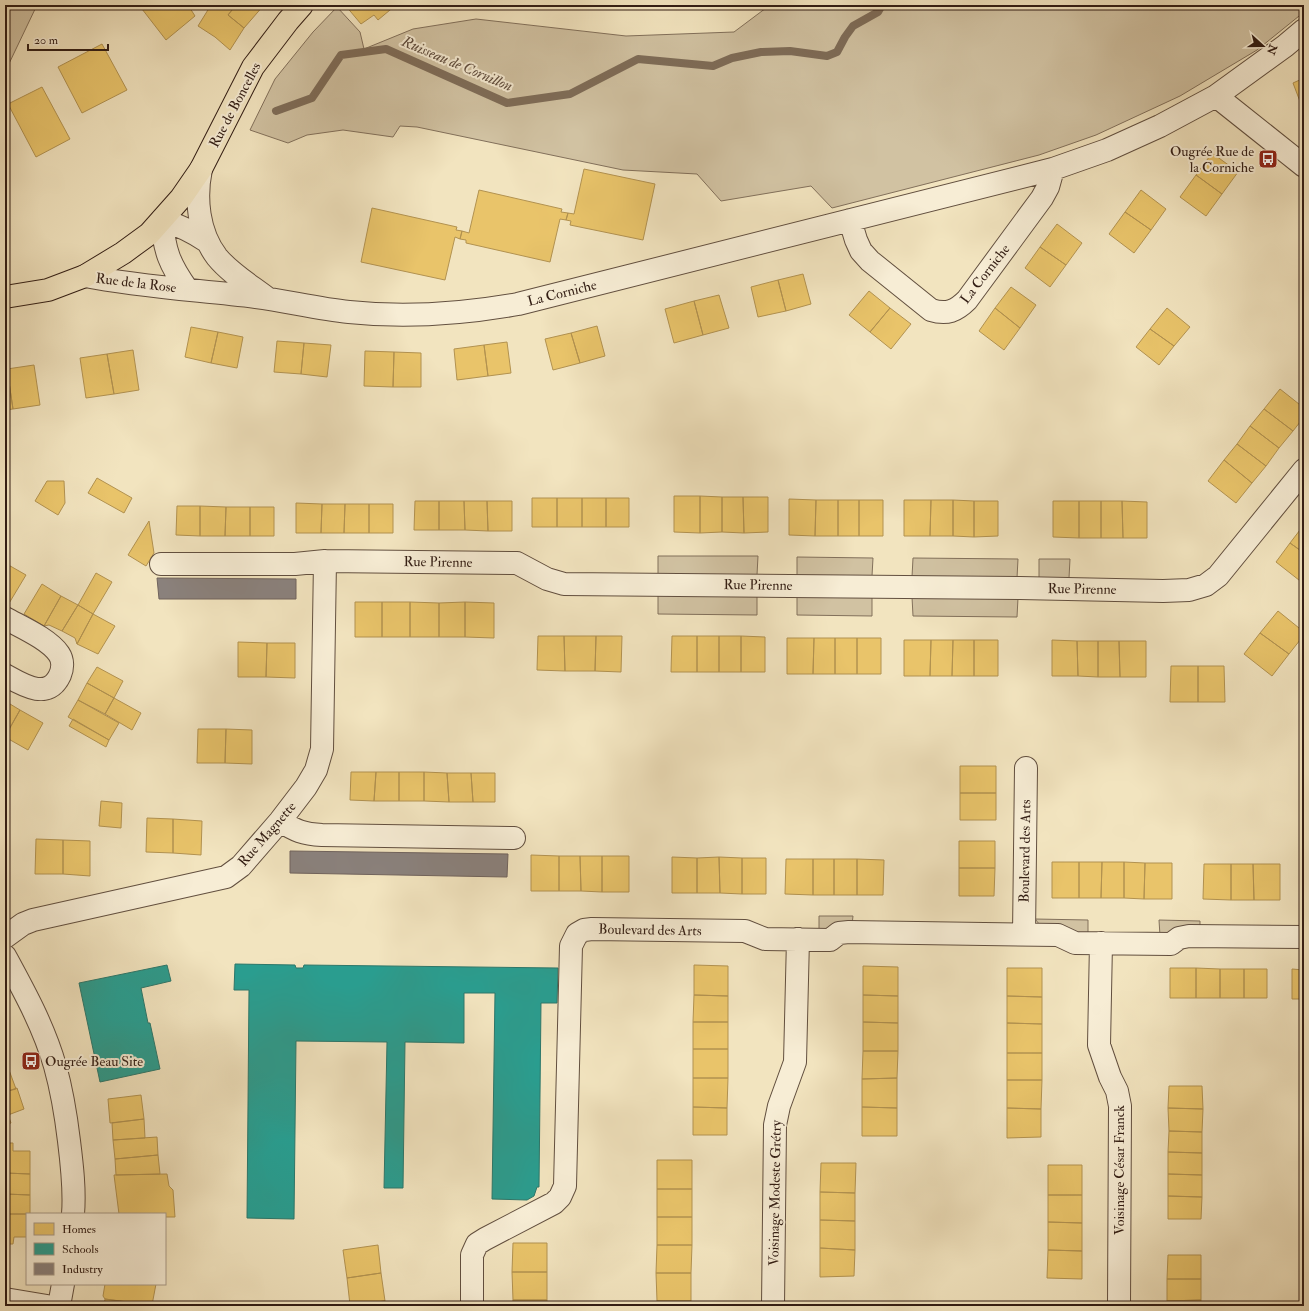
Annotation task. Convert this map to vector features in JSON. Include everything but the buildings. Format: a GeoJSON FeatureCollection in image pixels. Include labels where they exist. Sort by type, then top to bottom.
{"type":"FeatureCollection","features":[{"type":"Feature","properties":{"kind":"main road","name":"Rue de Boncelles"},"geometry":{"type":"LineString","coordinates":[[201,169],[253,68],[288,21],[302,5]]}},
{"type":"Feature","properties":{"kind":"main road","name":"Rue de la Rose"},"geometry":{"type":"LineString","coordinates":[[5,297],[48,290],[85,276],[123,253],[149,234],[162,220],[181,198],[201,169]]}},
{"type":"Feature","properties":{"kind":"street","name":"La Corniche"},"geometry":{"type":"LineString","coordinates":[[187,290],[268,298],[350,312],[378,314],[448,314],[489,309],[526,302],[1053,169],[1107,150],[1160,126],[1216,96],[1285,46],[1304,30]]}},
{"type":"Feature","properties":{"kind":"street"},"geometry":{"type":"LineString","coordinates":[[1216,96],[1304,166]]}},
{"type":"Feature","properties":{"kind":"street","name":"La Corniche"},"geometry":{"type":"LineString","coordinates":[[201,169],[198,185],[198,197],[202,227],[208,242],[217,256],[227,267],[268,298]]}},
{"type":"Feature","properties":{"kind":"street","name":"La Corniche"},"geometry":{"type":"LineString","coordinates":[[850,220],[861,251],[870,262],[931,310],[940,313],[949,312],[959,308],[967,300],[1021,227],[1048,187],[1053,169]]}},
{"type":"Feature","properties":{"kind":"street","name":"La Corniche"},"geometry":{"type":"LineString","coordinates":[[162,220],[193,232],[208,242]]}},
{"type":"Feature","properties":{"kind":"street"},"geometry":{"type":"LineString","coordinates":[[162,220],[163,239],[167,255],[173,268],[187,290]]}},
{"type":"Feature","properties":{"kind":"street","name":"Rue de la Rose"},"geometry":{"type":"LineString","coordinates":[[85,276],[125,284],[187,290]]}},
{"type":"Feature","properties":{"kind":"street","name":"Rue Pirenne"},"geometry":{"type":"LineString","coordinates":[[162,564],[295,564],[325,561],[517,563],[546,579],[564,584],[1189,590],[1206,585],[1218,576],[1304,470]]}},
{"type":"Feature","properties":{"kind":"street","name":"Rue Magnette"},"geometry":{"type":"LineString","coordinates":[[5,937],[23,924],[33,920],[226,877],[241,866],[280,821],[316,770],[322,749],[325,561]]}},
{"type":"Feature","properties":{"kind":"street"},"geometry":{"type":"LineString","coordinates":[[5,618],[47,642],[56,649],[63,663],[57,681],[49,688],[39,690],[26,687],[5,675]]}},
{"type":"Feature","properties":{"kind":"street","name":"Boulevard des Arts"},"geometry":{"type":"LineString","coordinates":[[1024,934],[1026,768]]}},
{"type":"Feature","properties":{"kind":"street"},"geometry":{"type":"LineString","coordinates":[[280,821],[293,830],[305,834],[322,836],[514,838]]}},
{"type":"Feature","properties":{"kind":"street","name":"Boulevard des Arts"},"geometry":{"type":"LineString","coordinates":[[472,1306],[472,1255],[477,1244],[554,1203],[560,1197],[565,1186],[571,946],[577,934],[584,930],[745,931],[765,939],[830,940],[839,933],[849,932],[1024,934],[1058,935],[1075,942],[1171,944],[1179,938],[1189,936],[1304,937]]}},
{"type":"Feature","properties":{"kind":"street","name":"Voisinage Modeste Grétry"},"geometry":{"type":"LineString","coordinates":[[773,1306],[775,1125],[779,1106],[795,1062],[798,939]]}},
{"type":"Feature","properties":{"kind":"street","name":"Voisinage César Franck"},"geometry":{"type":"LineString","coordinates":[[1101,943],[1099,1045],[1110,1077],[1117,1091],[1120,1106],[1119,1306]]}},
{"type":"Feature","properties":{"kind":"street"},"geometry":{"type":"LineString","coordinates":[[5,956],[33,1009],[45,1036],[62,1092],[72,1161],[74,1201],[72,1213]]}},
{"type":"Feature","properties":{"kind":"street"},"geometry":{"type":"LineString","coordinates":[[59,1306],[63,1285]]}},
{"type":"Feature","properties":{"kind":"street"},"geometry":{"type":"LineString","coordinates":[[5,1299],[46,1306]]}},
{"type":"Feature","properties":{"kind":"shaded area"},"geometry":{"type":"Polygon","coordinates":[[[5,5],[37,5],[5,72],[5,5]]]}},
{"type":"Feature","properties":{"kind":"shaded area"},"geometry":{"type":"Polygon","coordinates":[[[770,5],[1304,5],[1304,12],[1257,50],[1180,96],[1096,135],[1039,155],[832,208],[811,186],[721,201],[697,174],[623,170],[417,127],[400,126],[393,137],[343,130],[307,135],[288,143],[250,130],[275,79],[313,32],[337,7],[360,32],[364,49],[413,29],[476,19],[626,36],[734,32],[770,5]]]}},
{"type":"Feature","properties":{"kind":"shaded area"},"geometry":{"type":"Polygon","coordinates":[[[658,556],[758,556],[757,575],[658,575],[658,556]]]}},
{"type":"Feature","properties":{"kind":"shaded area"},"geometry":{"type":"Polygon","coordinates":[[[797,557],[873,558],[872,576],[797,576],[797,557]]]}},
{"type":"Feature","properties":{"kind":"shaded area"},"geometry":{"type":"Polygon","coordinates":[[[913,558],[1018,559],[1017,578],[912,577],[913,558]]]}},
{"type":"Feature","properties":{"kind":"shaded area"},"geometry":{"type":"Polygon","coordinates":[[[1039,559],[1070,559],[1069,578],[1039,578],[1039,559]]]}},
{"type":"Feature","properties":{"kind":"shaded area"},"geometry":{"type":"Polygon","coordinates":[[[658,595],[757,596],[757,615],[658,614],[658,595]]]}},
{"type":"Feature","properties":{"kind":"shaded area"},"geometry":{"type":"Polygon","coordinates":[[[797,596],[872,596],[872,616],[797,615],[797,596]]]}},
{"type":"Feature","properties":{"kind":"shaded area"},"geometry":{"type":"Polygon","coordinates":[[[912,597],[1018,598],[1017,617],[913,616],[912,597]]]}},
{"type":"Feature","properties":{"kind":"shaded area"},"geometry":{"type":"Polygon","coordinates":[[[819,916],[853,916],[852,925],[819,932],[819,916]]]}},
{"type":"Feature","properties":{"kind":"shaded area"},"geometry":{"type":"Polygon","coordinates":[[[1035,919],[1088,920],[1088,935],[1040,925],[1035,919]]]}},
{"type":"Feature","properties":{"kind":"shaded area"},"geometry":{"type":"Polygon","coordinates":[[[1159,920],[1200,921],[1200,929],[1160,936],[1159,920]]]}},
{"type":"Feature","properties":{"kind":"waterway","name":"Ruisseau de Cornillon"},"geometry":{"type":"LineString","coordinates":[[276,111],[312,98],[341,55],[386,49],[507,103],[570,94],[638,59],[713,66],[732,58],[761,52],[790,51],[827,56],[837,52],[853,26],[878,12],[882,5]]}},
{"type":"Feature","properties":{"kind":"place","name":"Ougrée Rue de la Corniche"},"geometry":{"type":"Point","coordinates":[1268,159]}},
{"type":"Feature","properties":{"kind":"place","name":"Ougrée Beau Site"},"geometry":{"type":"Point","coordinates":[31,1061]}}]}
